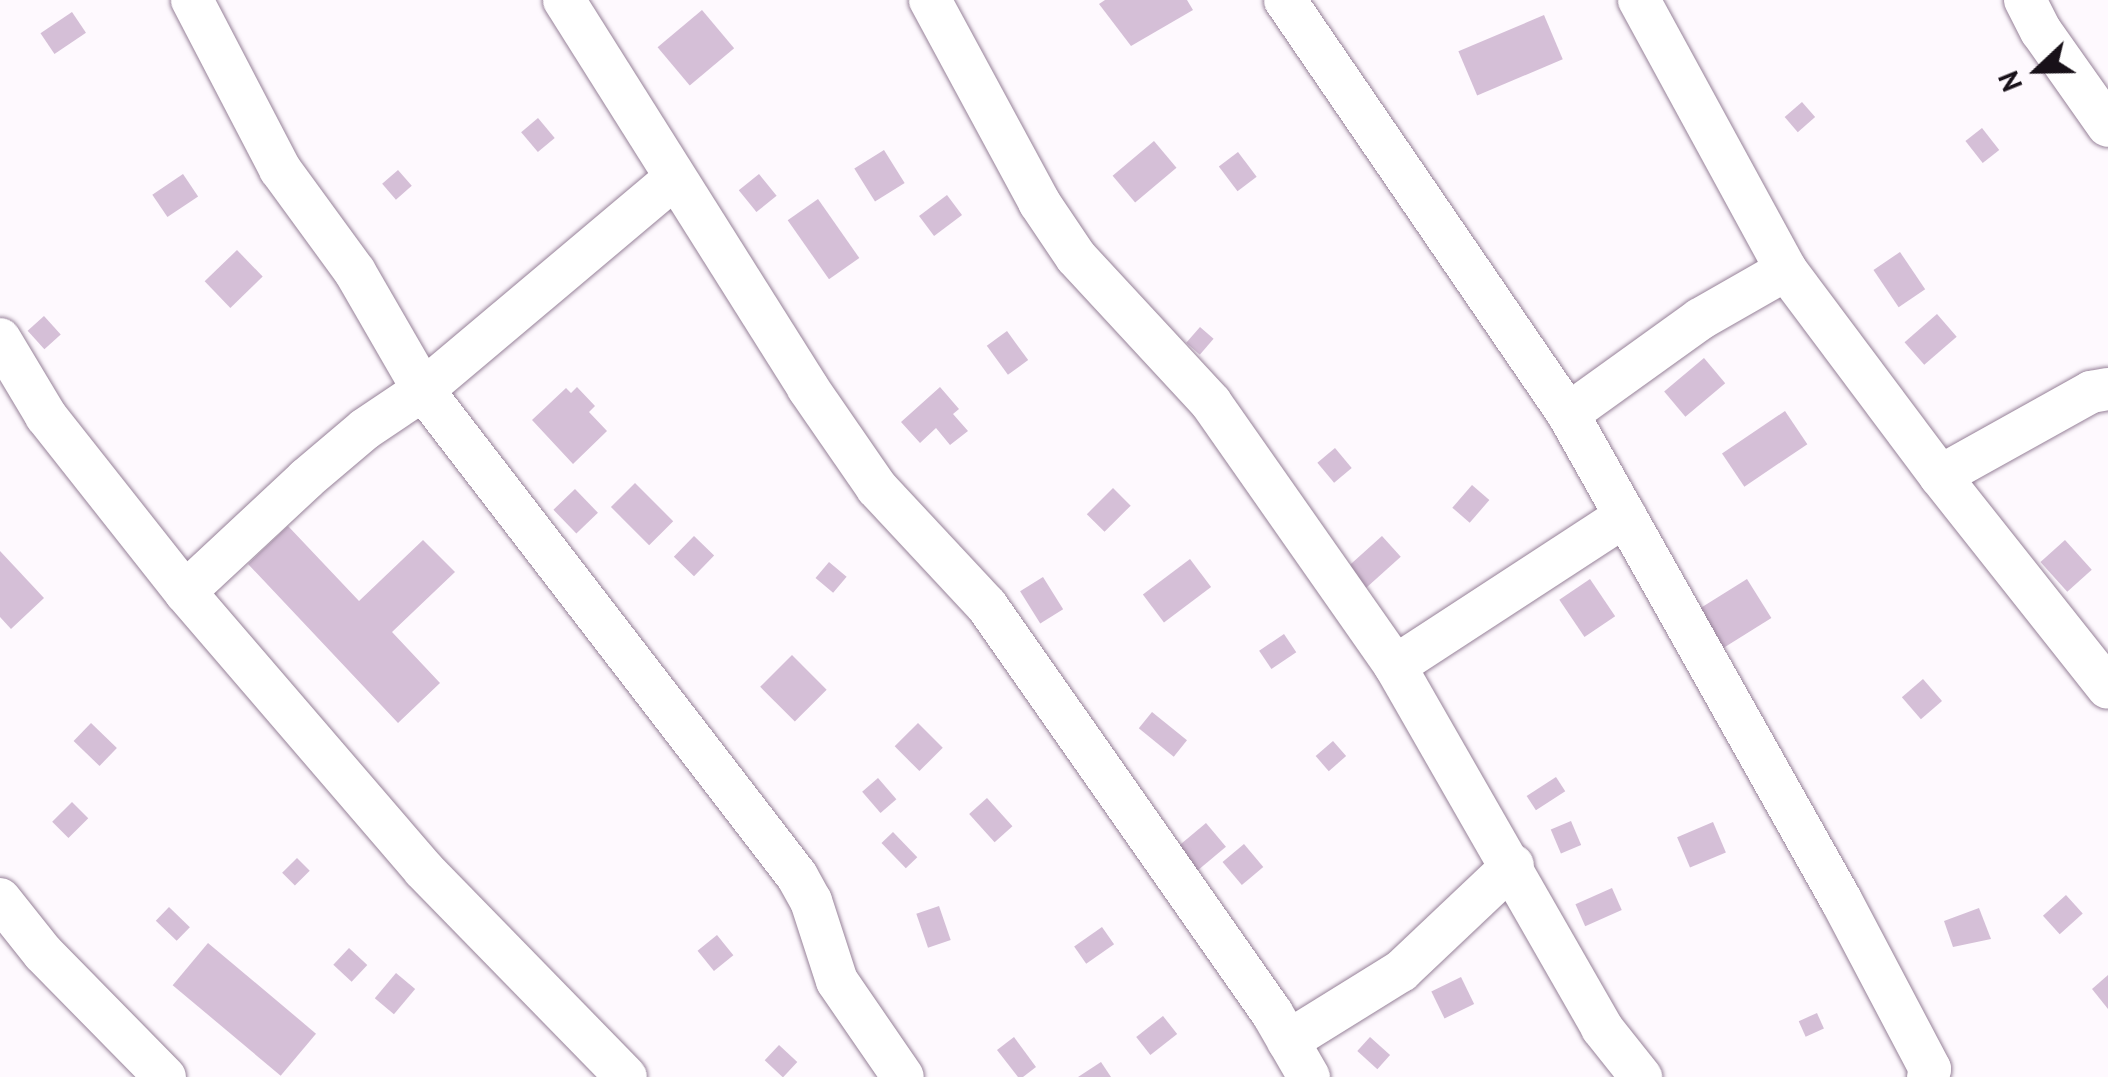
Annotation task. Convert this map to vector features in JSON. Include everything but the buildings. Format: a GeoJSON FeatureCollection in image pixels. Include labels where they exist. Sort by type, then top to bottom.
{"type":"FeatureCollection","features":[{"type":"Feature","properties":{"kind":"street"},"geometry":{"type":"LineString","coordinates":[[192,0],[280,169],[355,272],[423,390],[798,876],[811,901],[837,981],[904,1077]]}},
{"type":"Feature","properties":{"kind":"street"},"geometry":{"type":"LineString","coordinates":[[564,0],[674,179],[877,488],[987,606],[1298,1059],[1401,970],[1512,865]]}},
{"type":"Feature","properties":{"kind":"street"},"geometry":{"type":"LineString","coordinates":[[930,0],[1039,202],[1076,257],[1212,403],[1395,666],[1602,1028],[1641,1077]]}},
{"type":"Feature","properties":{"kind":"street"},"geometry":{"type":"LineString","coordinates":[[1285,0],[1568,414],[1841,900],[1930,1069],[1928,1077]]}},
{"type":"Feature","properties":{"kind":"street"},"geometry":{"type":"LineString","coordinates":[[1638,0],[1786,270],[1940,476],[2108,688]]}},
{"type":"Feature","properties":{"kind":"street"},"geometry":{"type":"LineString","coordinates":[[2025,0],[2108,126]]}},
{"type":"Feature","properties":{"kind":"street"},"geometry":{"type":"LineString","coordinates":[[186,592],[306,479],[365,430],[423,390],[674,179]]}},
{"type":"Feature","properties":{"kind":"street"},"geometry":{"type":"LineString","coordinates":[[1568,414],[1700,318],[1786,270]]}},
{"type":"Feature","properties":{"kind":"street"},"geometry":{"type":"LineString","coordinates":[[0,339],[46,416],[186,592],[424,870],[610,1071]]}},
{"type":"Feature","properties":{"kind":"street"},"geometry":{"type":"LineString","coordinates":[[1940,476],[2089,396],[2108,424]]}},
{"type":"Feature","properties":{"kind":"street"},"geometry":{"type":"LineString","coordinates":[[1395,666],[1625,516]]}},
{"type":"Feature","properties":{"kind":"street"},"geometry":{"type":"LineString","coordinates":[[0,899],[44,954],[165,1077]]}}]}
